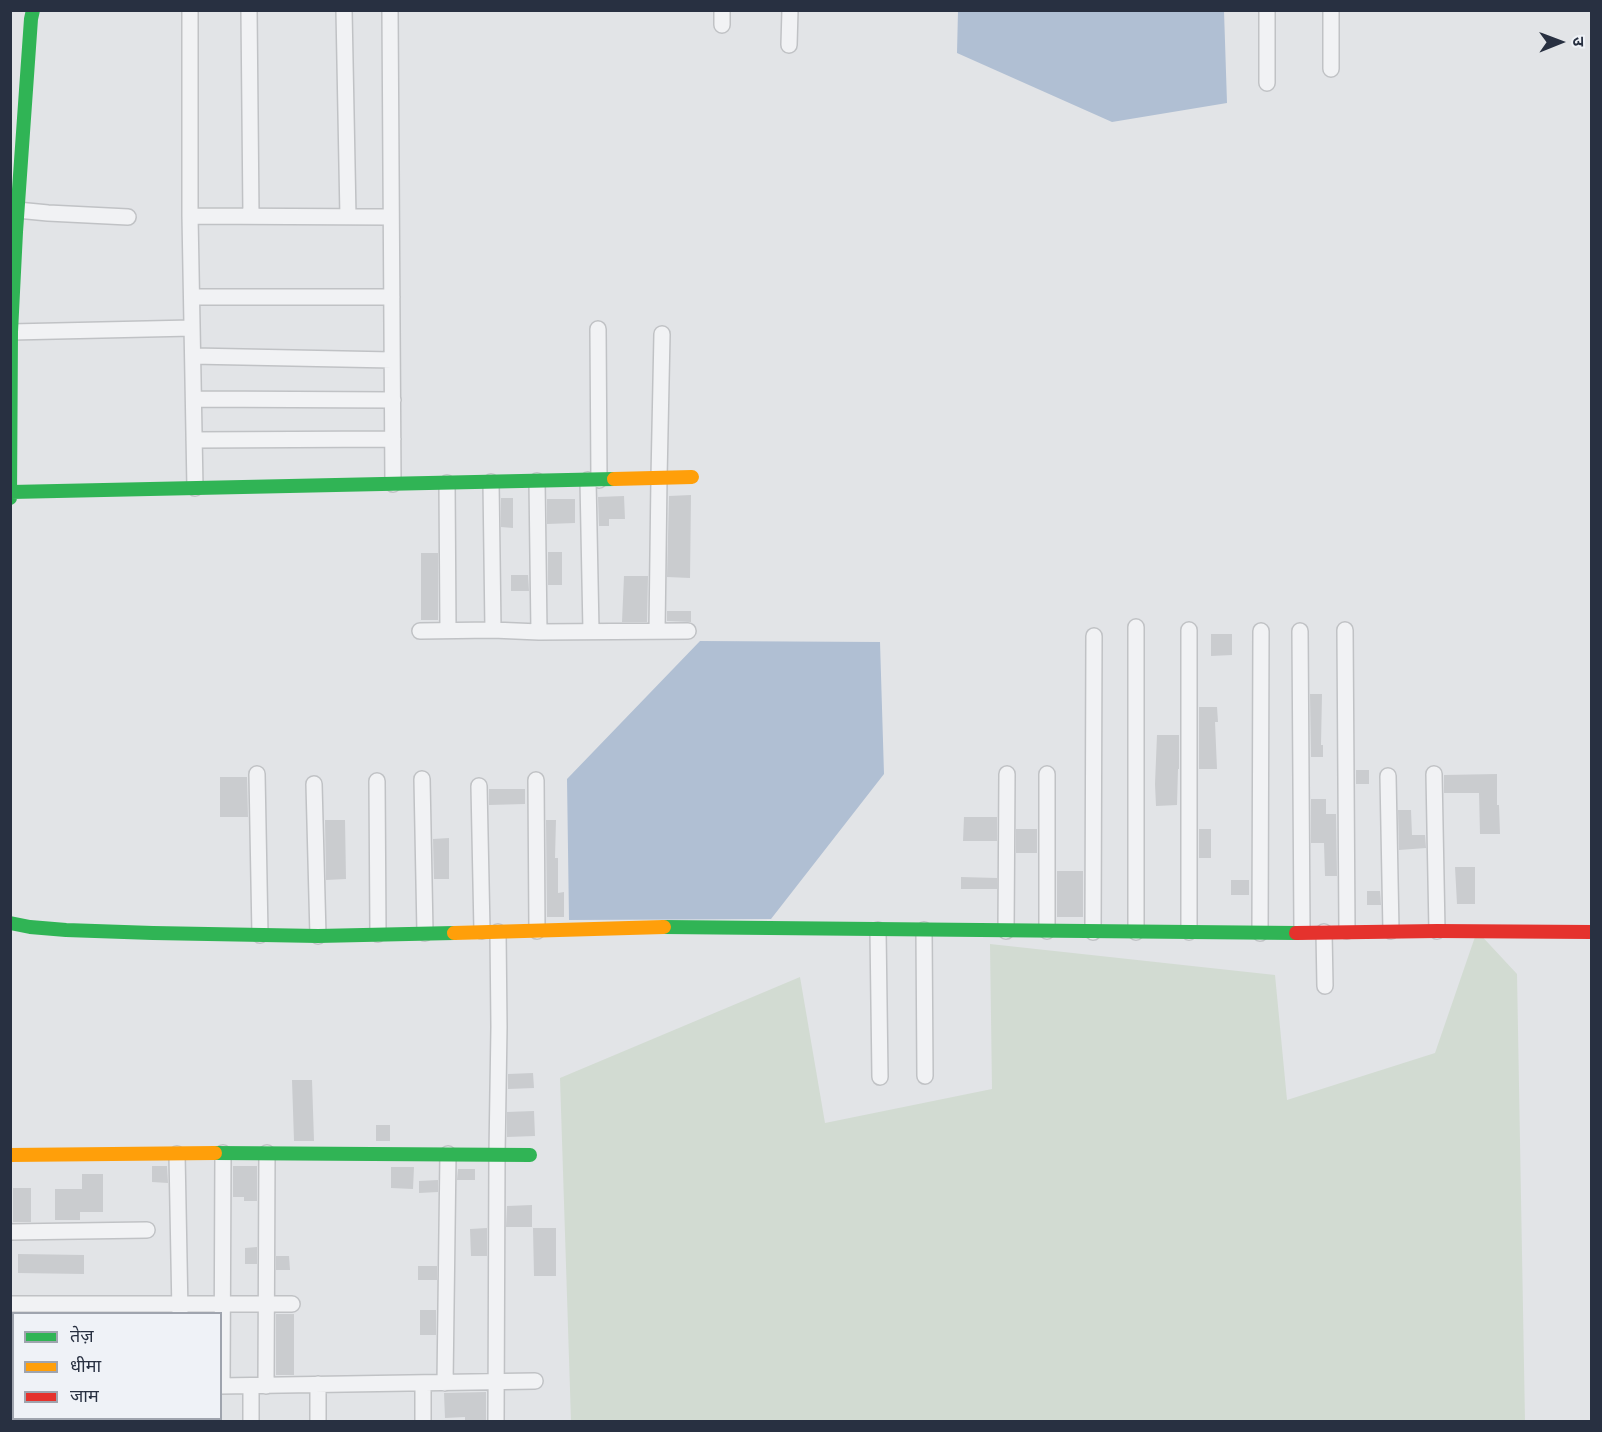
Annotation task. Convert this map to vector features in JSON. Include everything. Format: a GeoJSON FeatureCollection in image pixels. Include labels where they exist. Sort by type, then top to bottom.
{"type":"FeatureCollection","features":[{"type":"Feature","properties":{"kind":"street"},"geometry":{"type":"LineString","coordinates":[[10,498],[11,332],[17,210],[33,10]]}},
{"type":"Feature","properties":{"kind":"street"},"geometry":{"type":"LineString","coordinates":[[190,10],[190,216],[195,488]]}},
{"type":"Feature","properties":{"kind":"street"},"geometry":{"type":"LineString","coordinates":[[249,10],[251,216]]}},
{"type":"Feature","properties":{"kind":"street"},"geometry":{"type":"LineString","coordinates":[[344,10],[348,217]]}},
{"type":"Feature","properties":{"kind":"street"},"geometry":{"type":"LineString","coordinates":[[390,10],[393,484]]}},
{"type":"Feature","properties":{"kind":"street"},"geometry":{"type":"LineString","coordinates":[[789,10],[789,45]]}},
{"type":"Feature","properties":{"kind":"street"},"geometry":{"type":"LineString","coordinates":[[1267,10],[1267,83]]}},
{"type":"Feature","properties":{"kind":"street"},"geometry":{"type":"LineString","coordinates":[[1331,69],[1332,10]]}},
{"type":"Feature","properties":{"kind":"street"},"geometry":{"type":"LineString","coordinates":[[17,210],[128,217]]}},
{"type":"Feature","properties":{"kind":"street"},"geometry":{"type":"LineString","coordinates":[[190,216],[391,217]]}},
{"type":"Feature","properties":{"kind":"street"},"geometry":{"type":"LineString","coordinates":[[192,297],[392,297]]}},
{"type":"Feature","properties":{"kind":"street"},"geometry":{"type":"LineString","coordinates":[[11,332],[192,328]]}},
{"type":"Feature","properties":{"kind":"street"},"geometry":{"type":"LineString","coordinates":[[591,631],[598,329]]}},
{"type":"Feature","properties":{"kind":"street"},"geometry":{"type":"LineString","coordinates":[[657,631],[662,334]]}},
{"type":"Feature","properties":{"kind":"street"},"geometry":{"type":"LineString","coordinates":[[193,356],[392,360]]}},
{"type":"Feature","properties":{"kind":"street"},"geometry":{"type":"LineString","coordinates":[[194,399],[393,400]]}},
{"type":"Feature","properties":{"kind":"street"},"geometry":{"type":"LineString","coordinates":[[194,440],[393,439]]}},
{"type":"Feature","properties":{"kind":"street"},"geometry":{"type":"LineString","coordinates":[[11,492],[692,477]]}},
{"type":"Feature","properties":{"kind":"street"},"geometry":{"type":"LineString","coordinates":[[537,481],[539,632]]}},
{"type":"Feature","properties":{"kind":"street"},"geometry":{"type":"LineString","coordinates":[[491,482],[494,630]]}},
{"type":"Feature","properties":{"kind":"street"},"geometry":{"type":"LineString","coordinates":[[447,483],[448,630]]}},
{"type":"Feature","properties":{"kind":"street"},"geometry":{"type":"LineString","coordinates":[[1136,627],[1136,932]]}},
{"type":"Feature","properties":{"kind":"street"},"geometry":{"type":"LineString","coordinates":[[1188,630],[1189,932]]}},
{"type":"Feature","properties":{"kind":"street"},"geometry":{"type":"LineString","coordinates":[[1345,630],[1347,931]]}},
{"type":"Feature","properties":{"kind":"street"},"geometry":{"type":"LineString","coordinates":[[420,631],[688,631]]}},
{"type":"Feature","properties":{"kind":"street"},"geometry":{"type":"LineString","coordinates":[[1260,933],[1261,631]]}},
{"type":"Feature","properties":{"kind":"street"},"geometry":{"type":"LineString","coordinates":[[1300,631],[1302,931]]}},
{"type":"Feature","properties":{"kind":"street"},"geometry":{"type":"LineString","coordinates":[[1093,932],[1094,636]]}},
{"type":"Feature","properties":{"kind":"street"},"geometry":{"type":"LineString","coordinates":[[257,774],[260,935]]}},
{"type":"Feature","properties":{"kind":"street"},"geometry":{"type":"LineString","coordinates":[[1006,931],[1007,774]]}},
{"type":"Feature","properties":{"kind":"street"},"geometry":{"type":"LineString","coordinates":[[1047,774],[1047,931]]}},
{"type":"Feature","properties":{"kind":"street"},"geometry":{"type":"LineString","coordinates":[[1434,774],[1437,931]]}},
{"type":"Feature","properties":{"kind":"street"},"geometry":{"type":"LineString","coordinates":[[1388,776],[1391,931]]}},
{"type":"Feature","properties":{"kind":"street"},"geometry":{"type":"LineString","coordinates":[[422,779],[425,933]]}},
{"type":"Feature","properties":{"kind":"street"},"geometry":{"type":"LineString","coordinates":[[536,780],[537,931]]}},
{"type":"Feature","properties":{"kind":"street"},"geometry":{"type":"LineString","coordinates":[[377,781],[378,934]]}},
{"type":"Feature","properties":{"kind":"street"},"geometry":{"type":"LineString","coordinates":[[314,784],[318,936]]}},
{"type":"Feature","properties":{"kind":"street"},"geometry":{"type":"LineString","coordinates":[[479,786],[482,931]]}},
{"type":"Feature","properties":{"kind":"street"},"geometry":{"type":"LineString","coordinates":[[10,923],[66,930],[318,936],[673,927],[1260,933],[1302,931],[1592,932]]}},
{"type":"Feature","properties":{"kind":"street"},"geometry":{"type":"LineString","coordinates":[[878,930],[880,1077]]}},
{"type":"Feature","properties":{"kind":"street"},"geometry":{"type":"LineString","coordinates":[[924,930],[925,1076]]}},
{"type":"Feature","properties":{"kind":"street"},"geometry":{"type":"LineString","coordinates":[[496,1422],[498,932]]}},
{"type":"Feature","properties":{"kind":"street"},"geometry":{"type":"LineString","coordinates":[[1324,932],[1325,986]]}},
{"type":"Feature","properties":{"kind":"street"},"geometry":{"type":"LineString","coordinates":[[222,1312],[224,1153]]}},
{"type":"Feature","properties":{"kind":"street"},"geometry":{"type":"LineString","coordinates":[[10,1155],[267,1153],[530,1155]]}},
{"type":"Feature","properties":{"kind":"street"},"geometry":{"type":"LineString","coordinates":[[251,1422],[259,1386],[266,1305],[267,1153]]}},
{"type":"Feature","properties":{"kind":"street"},"geometry":{"type":"LineString","coordinates":[[177,1154],[180,1309]]}},
{"type":"Feature","properties":{"kind":"street"},"geometry":{"type":"LineString","coordinates":[[446,1383],[448,1154]]}},
{"type":"Feature","properties":{"kind":"street"},"geometry":{"type":"LineString","coordinates":[[10,1232],[147,1230]]}},
{"type":"Feature","properties":{"kind":"street"},"geometry":{"type":"LineString","coordinates":[[10,1304],[180,1309],[222,1305],[292,1304]]}},
{"type":"Feature","properties":{"kind":"street"},"geometry":{"type":"LineString","coordinates":[[222,1386],[534,1381]]}},
{"type":"Feature","properties":{"kind":"street"},"geometry":{"type":"LineString","coordinates":[[423,1383],[423,1422]]}},
{"type":"Feature","properties":{"kind":"street"},"geometry":{"type":"LineString","coordinates":[[318,1384],[318,1422]]}},
{"type":"Feature","properties":{"kind":"shaded area"},"geometry":{"type":"Polygon","coordinates":[[[1477,931],[1517,974],[1525,1421],[571,1421],[560,1078],[800,977],[825,1123],[992,1089],[990,944],[1275,975],[1287,1100],[1435,1053],[1477,931]]]}},
{"type":"Feature","properties":{"kind":"water"},"geometry":{"type":"Polygon","coordinates":[[[958,11],[1224,11],[1227,103],[1112,122],[957,53],[958,11]]]}},
{"type":"Feature","properties":{"kind":"water"},"geometry":{"type":"Polygon","coordinates":[[[700,641],[880,642],[884,774],[771,919],[569,920],[567,779],[700,641]]]}},
{"type":"Feature","properties":{"kind":"building"},"geometry":{"type":"Polygon","coordinates":[[[691,495],[690,578],[667,577],[669,496],[691,495]]]}},
{"type":"Feature","properties":{"kind":"building"},"geometry":{"type":"Polygon","coordinates":[[[624,496],[625,519],[609,519],[609,526],[599,526],[598,497],[624,496]]]}},
{"type":"Feature","properties":{"kind":"building"},"geometry":{"type":"Polygon","coordinates":[[[501,498],[513,498],[513,528],[501,527],[501,498]]]}},
{"type":"Feature","properties":{"kind":"building"},"geometry":{"type":"Polygon","coordinates":[[[547,499],[575,499],[575,523],[547,524],[547,499]]]}},
{"type":"Feature","properties":{"kind":"building"},"geometry":{"type":"Polygon","coordinates":[[[548,552],[562,552],[562,585],[548,585],[548,552]]]}},
{"type":"Feature","properties":{"kind":"building"},"geometry":{"type":"Polygon","coordinates":[[[421,553],[438,553],[438,620],[421,620],[421,553]]]}},
{"type":"Feature","properties":{"kind":"building"},"geometry":{"type":"Polygon","coordinates":[[[511,575],[528,575],[529,591],[511,591],[511,575]]]}},
{"type":"Feature","properties":{"kind":"building"},"geometry":{"type":"Polygon","coordinates":[[[624,576],[648,576],[647,622],[622,622],[624,576]]]}},
{"type":"Feature","properties":{"kind":"building"},"geometry":{"type":"Polygon","coordinates":[[[667,611],[691,611],[691,622],[667,621],[667,611]]]}},
{"type":"Feature","properties":{"kind":"building"},"geometry":{"type":"Polygon","coordinates":[[[1211,634],[1232,634],[1232,655],[1211,656],[1211,634]]]}},
{"type":"Feature","properties":{"kind":"building"},"geometry":{"type":"Polygon","coordinates":[[[1310,694],[1322,694],[1321,745],[1323,745],[1323,757],[1311,757],[1310,694]]]}},
{"type":"Feature","properties":{"kind":"building"},"geometry":{"type":"Polygon","coordinates":[[[1199,707],[1217,707],[1218,722],[1215,722],[1217,769],[1199,769],[1199,707]]]}},
{"type":"Feature","properties":{"kind":"building"},"geometry":{"type":"Polygon","coordinates":[[[1157,735],[1179,735],[1177,805],[1156,806],[1157,735]]]}},
{"type":"Feature","properties":{"kind":"building"},"geometry":{"type":"Polygon","coordinates":[[[1356,770],[1369,770],[1369,784],[1356,784],[1356,770]]]}},
{"type":"Feature","properties":{"kind":"building"},"geometry":{"type":"Polygon","coordinates":[[[1497,774],[1500,834],[1480,834],[1479,793],[1444,793],[1444,775],[1497,774]]]}},
{"type":"Feature","properties":{"kind":"building"},"geometry":{"type":"Polygon","coordinates":[[[220,777],[247,777],[248,817],[220,817],[220,777]]]}},
{"type":"Feature","properties":{"kind":"building"},"geometry":{"type":"Polygon","coordinates":[[[489,789],[525,789],[525,804],[489,805],[489,789]]]}},
{"type":"Feature","properties":{"kind":"building"},"geometry":{"type":"Polygon","coordinates":[[[1311,799],[1326,799],[1326,814],[1336,814],[1337,876],[1325,876],[1324,843],[1311,843],[1311,799]]]}},
{"type":"Feature","properties":{"kind":"building"},"geometry":{"type":"Polygon","coordinates":[[[1398,810],[1411,810],[1412,835],[1425,835],[1426,848],[1399,850],[1398,810]]]}},
{"type":"Feature","properties":{"kind":"building"},"geometry":{"type":"Polygon","coordinates":[[[964,817],[997,817],[997,841],[963,841],[964,817]]]}},
{"type":"Feature","properties":{"kind":"building"},"geometry":{"type":"Polygon","coordinates":[[[325,820],[345,820],[346,879],[326,880],[325,820]]]}},
{"type":"Feature","properties":{"kind":"building"},"geometry":{"type":"Polygon","coordinates":[[[546,820],[556,820],[555,858],[558,858],[558,893],[564,892],[564,917],[547,917],[546,820]]]}},
{"type":"Feature","properties":{"kind":"building"},"geometry":{"type":"Polygon","coordinates":[[[1016,829],[1037,829],[1037,853],[1016,853],[1016,829]]]}},
{"type":"Feature","properties":{"kind":"building"},"geometry":{"type":"Polygon","coordinates":[[[1199,829],[1211,829],[1211,858],[1199,858],[1199,829]]]}},
{"type":"Feature","properties":{"kind":"building"},"geometry":{"type":"Polygon","coordinates":[[[449,838],[449,879],[434,879],[433,839],[449,838]]]}},
{"type":"Feature","properties":{"kind":"building"},"geometry":{"type":"Polygon","coordinates":[[[1455,867],[1475,867],[1475,904],[1457,904],[1455,867]]]}},
{"type":"Feature","properties":{"kind":"building"},"geometry":{"type":"Polygon","coordinates":[[[1057,871],[1083,871],[1083,917],[1057,917],[1057,871]]]}},
{"type":"Feature","properties":{"kind":"building"},"geometry":{"type":"Polygon","coordinates":[[[961,877],[997,878],[997,889],[961,889],[961,877]]]}},
{"type":"Feature","properties":{"kind":"building"},"geometry":{"type":"Polygon","coordinates":[[[1231,880],[1249,880],[1249,895],[1231,895],[1231,880]]]}},
{"type":"Feature","properties":{"kind":"building"},"geometry":{"type":"Polygon","coordinates":[[[1367,891],[1380,891],[1381,905],[1367,905],[1367,891]]]}},
{"type":"Feature","properties":{"kind":"building"},"geometry":{"type":"Polygon","coordinates":[[[533,1073],[534,1088],[508,1089],[508,1074],[533,1073]]]}},
{"type":"Feature","properties":{"kind":"building"},"geometry":{"type":"Polygon","coordinates":[[[292,1080],[312,1080],[314,1141],[294,1141],[292,1080]]]}},
{"type":"Feature","properties":{"kind":"building"},"geometry":{"type":"Polygon","coordinates":[[[534,1111],[535,1136],[507,1137],[507,1112],[534,1111]]]}},
{"type":"Feature","properties":{"kind":"building"},"geometry":{"type":"Polygon","coordinates":[[[376,1125],[390,1125],[390,1141],[376,1141],[376,1125]]]}},
{"type":"Feature","properties":{"kind":"building"},"geometry":{"type":"Polygon","coordinates":[[[152,1166],[167,1166],[168,1183],[152,1182],[152,1166]]]}},
{"type":"Feature","properties":{"kind":"building"},"geometry":{"type":"Polygon","coordinates":[[[233,1166],[257,1166],[257,1201],[244,1201],[244,1197],[233,1197],[233,1166]]]}},
{"type":"Feature","properties":{"kind":"building"},"geometry":{"type":"Polygon","coordinates":[[[391,1167],[414,1167],[413,1189],[391,1188],[391,1167]]]}},
{"type":"Feature","properties":{"kind":"building"},"geometry":{"type":"Polygon","coordinates":[[[458,1169],[475,1169],[475,1180],[457,1180],[458,1169]]]}},
{"type":"Feature","properties":{"kind":"building"},"geometry":{"type":"Polygon","coordinates":[[[82,1174],[103,1174],[103,1212],[80,1212],[80,1220],[55,1220],[55,1189],[82,1189],[82,1174]]]}},
{"type":"Feature","properties":{"kind":"building"},"geometry":{"type":"Polygon","coordinates":[[[438,1180],[438,1192],[419,1193],[419,1181],[438,1180]]]}},
{"type":"Feature","properties":{"kind":"building"},"geometry":{"type":"Polygon","coordinates":[[[13,1188],[31,1188],[31,1222],[13,1222],[13,1188]]]}},
{"type":"Feature","properties":{"kind":"building"},"geometry":{"type":"Polygon","coordinates":[[[532,1205],[532,1227],[506,1227],[507,1206],[532,1205]]]}},
{"type":"Feature","properties":{"kind":"building"},"geometry":{"type":"Polygon","coordinates":[[[487,1228],[487,1256],[471,1256],[470,1229],[487,1228]]]}},
{"type":"Feature","properties":{"kind":"building"},"geometry":{"type":"Polygon","coordinates":[[[533,1228],[556,1228],[556,1276],[534,1276],[533,1228]]]}},
{"type":"Feature","properties":{"kind":"building"},"geometry":{"type":"Polygon","coordinates":[[[257,1247],[257,1264],[245,1264],[245,1248],[257,1247]]]}},
{"type":"Feature","properties":{"kind":"building"},"geometry":{"type":"Polygon","coordinates":[[[18,1254],[84,1255],[84,1274],[18,1273],[18,1254]]]}},
{"type":"Feature","properties":{"kind":"building"},"geometry":{"type":"Polygon","coordinates":[[[276,1256],[289,1256],[290,1270],[276,1270],[276,1256]]]}},
{"type":"Feature","properties":{"kind":"building"},"geometry":{"type":"Polygon","coordinates":[[[418,1266],[437,1266],[437,1280],[418,1280],[418,1266]]]}},
{"type":"Feature","properties":{"kind":"building"},"geometry":{"type":"Polygon","coordinates":[[[420,1310],[436,1310],[436,1335],[420,1335],[420,1310]]]}},
{"type":"Feature","properties":{"kind":"building"},"geometry":{"type":"Polygon","coordinates":[[[276,1314],[294,1314],[294,1375],[276,1375],[276,1314]]]}},
{"type":"Feature","properties":{"kind":"building"},"geometry":{"type":"Polygon","coordinates":[[[486,1392],[486,1421],[465,1422],[465,1417],[445,1418],[444,1393],[486,1392]]]}},
{"type":"Feature","properties":{"kind":"traffic: fast"},"geometry":{"type":"LineString","coordinates":[[10,498],[11,332],[16,232],[33,10]]}},
{"type":"Feature","properties":{"kind":"traffic: fast"},"geometry":{"type":"LineString","coordinates":[[11,492],[614,479]]}},
{"type":"Feature","properties":{"kind":"traffic: fast"},"geometry":{"type":"LineString","coordinates":[[10,923],[66,930],[153,933],[318,936],[454,933]]}},
{"type":"Feature","properties":{"kind":"traffic: fast"},"geometry":{"type":"LineString","coordinates":[[664,927],[1296,933]]}},
{"type":"Feature","properties":{"kind":"traffic: fast"},"geometry":{"type":"LineString","coordinates":[[215,1153],[530,1155]]}},
{"type":"Feature","properties":{"kind":"traffic: slow"},"geometry":{"type":"LineString","coordinates":[[614,479],[692,477]]}},
{"type":"Feature","properties":{"kind":"traffic: slow"},"geometry":{"type":"LineString","coordinates":[[454,933],[664,927]]}},
{"type":"Feature","properties":{"kind":"traffic: slow"},"geometry":{"type":"LineString","coordinates":[[10,1155],[215,1153]]}},
{"type":"Feature","properties":{"kind":"traffic: jam"},"geometry":{"type":"LineString","coordinates":[[1296,933],[1592,932]]}}]}
